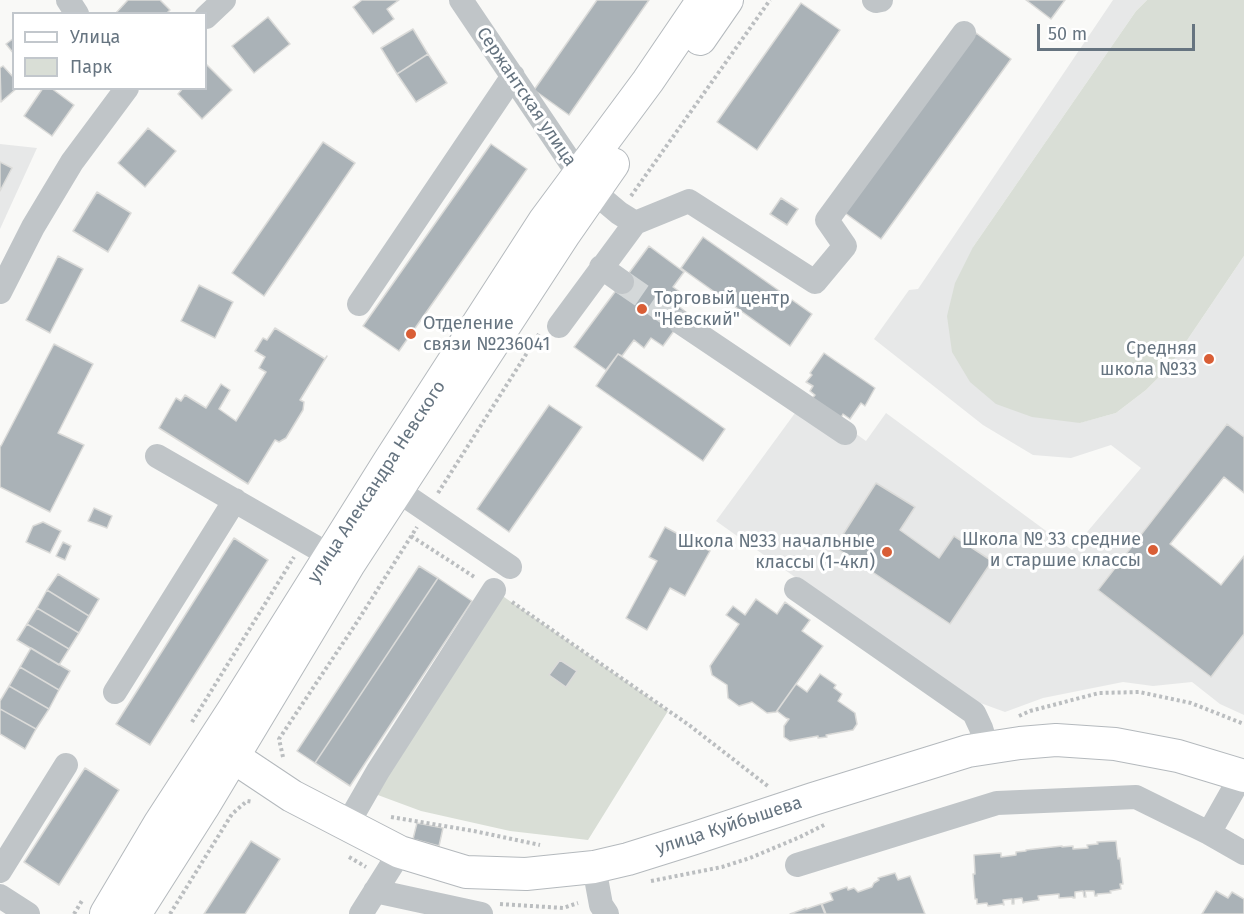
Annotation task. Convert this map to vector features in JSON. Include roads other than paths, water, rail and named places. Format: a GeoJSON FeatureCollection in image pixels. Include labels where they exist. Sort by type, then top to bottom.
{"type":"FeatureCollection","features":[{"type":"Feature","properties":{"kind":"main road","name":"улица Александра Невского"},"geometry":{"type":"LineString","coordinates":[[106,914],[160,823],[222,750],[343,574],[565,233],[587,184],[648,81],[703,0]]}},
{"type":"Feature","properties":{"kind":"main road","name":"улица Александра Невского"},"geometry":{"type":"LineString","coordinates":[[135,914],[203,807],[222,750],[330,555],[539,230],[587,184],[727,0]]}},
{"type":"Feature","properties":{"kind":"main road","name":"улица Куйбышева"},"geometry":{"type":"LineString","coordinates":[[222,750],[292,796],[354,814],[400,852],[466,872],[526,874],[594,867],[628,859],[968,751],[984,738],[1020,743],[1056,740],[1115,744],[1178,756],[1243,774]]}},
{"type":"Feature","properties":{"kind":"street"},"geometry":{"type":"LineString","coordinates":[[207,16],[224,0]]}},
{"type":"Feature","properties":{"kind":"street","name":"Сержантская улица"},"geometry":{"type":"LineString","coordinates":[[461,0],[587,184],[627,218]]}},
{"type":"Feature","properties":{"kind":"street"},"geometry":{"type":"LineString","coordinates":[[874,0],[881,0]]}},
{"type":"Feature","properties":{"kind":"street"},"geometry":{"type":"LineString","coordinates":[[551,327],[601,267],[627,218],[689,201],[815,282],[845,246],[827,220],[964,33]]}},
{"type":"Feature","properties":{"kind":"street"},"geometry":{"type":"LineString","coordinates":[[359,304],[513,76]]}},
{"type":"Feature","properties":{"kind":"street"},"geometry":{"type":"LineString","coordinates":[[0,292],[33,227],[72,162],[126,90]]}},
{"type":"Feature","properties":{"kind":"street"},"geometry":{"type":"LineString","coordinates":[[601,267],[622,282]]}},
{"type":"Feature","properties":{"kind":"street"},"geometry":{"type":"LineString","coordinates":[[680,322],[845,433]]}},
{"type":"Feature","properties":{"kind":"street"},"geometry":{"type":"LineString","coordinates":[[157,456],[330,555]]}},
{"type":"Feature","properties":{"kind":"street"},"geometry":{"type":"LineString","coordinates":[[397,490],[510,567]]}},
{"type":"Feature","properties":{"kind":"street"},"geometry":{"type":"LineString","coordinates":[[115,692],[235,500]]}},
{"type":"Feature","properties":{"kind":"street"},"geometry":{"type":"LineString","coordinates":[[796,589],[974,713],[984,738]]}},
{"type":"Feature","properties":{"kind":"street"},"geometry":{"type":"LineString","coordinates":[[354,814],[378,771],[494,590]]}},
{"type":"Feature","properties":{"kind":"street"},"geometry":{"type":"LineString","coordinates":[[0,871],[66,765]]}},
{"type":"Feature","properties":{"kind":"street"},"geometry":{"type":"LineString","coordinates":[[1209,833],[1243,774]]}},
{"type":"Feature","properties":{"kind":"street"},"geometry":{"type":"LineString","coordinates":[[797,865],[997,803],[1136,797],[1244,853]]}},
{"type":"Feature","properties":{"kind":"street"},"geometry":{"type":"LineString","coordinates":[[361,914],[400,852]]}},
{"type":"Feature","properties":{"kind":"street"},"geometry":{"type":"LineString","coordinates":[[594,867],[602,905],[607,914]]}},
{"type":"Feature","properties":{"kind":"street"},"geometry":{"type":"LineString","coordinates":[[375,891],[481,914]]}},
{"type":"Feature","properties":{"kind":"street"},"geometry":{"type":"LineString","coordinates":[[0,896],[28,914]]}},
{"type":"Feature","properties":{"kind":"tunnel"},"geometry":{"type":"LineString","coordinates":[[622,282],[680,322]]}},
{"type":"Feature","properties":{"kind":"place","name":"Торговый центр \"Невский\""},"geometry":{"type":"Point","coordinates":[642,309]}},
{"type":"Feature","properties":{"kind":"place","name":"Отделение связи №236041"},"geometry":{"type":"Point","coordinates":[411,334]}},
{"type":"Feature","properties":{"kind":"place","name":"Средняя школа №33"},"geometry":{"type":"Point","coordinates":[1209,359]}},
{"type":"Feature","properties":{"kind":"place","name":"Школа № 33 средние и старшие классы"},"geometry":{"type":"Point","coordinates":[1153,550]}},
{"type":"Feature","properties":{"kind":"place","name":"Школа №33 начальные классы (1-4кл)"},"geometry":{"type":"Point","coordinates":[887,552]}}]}
